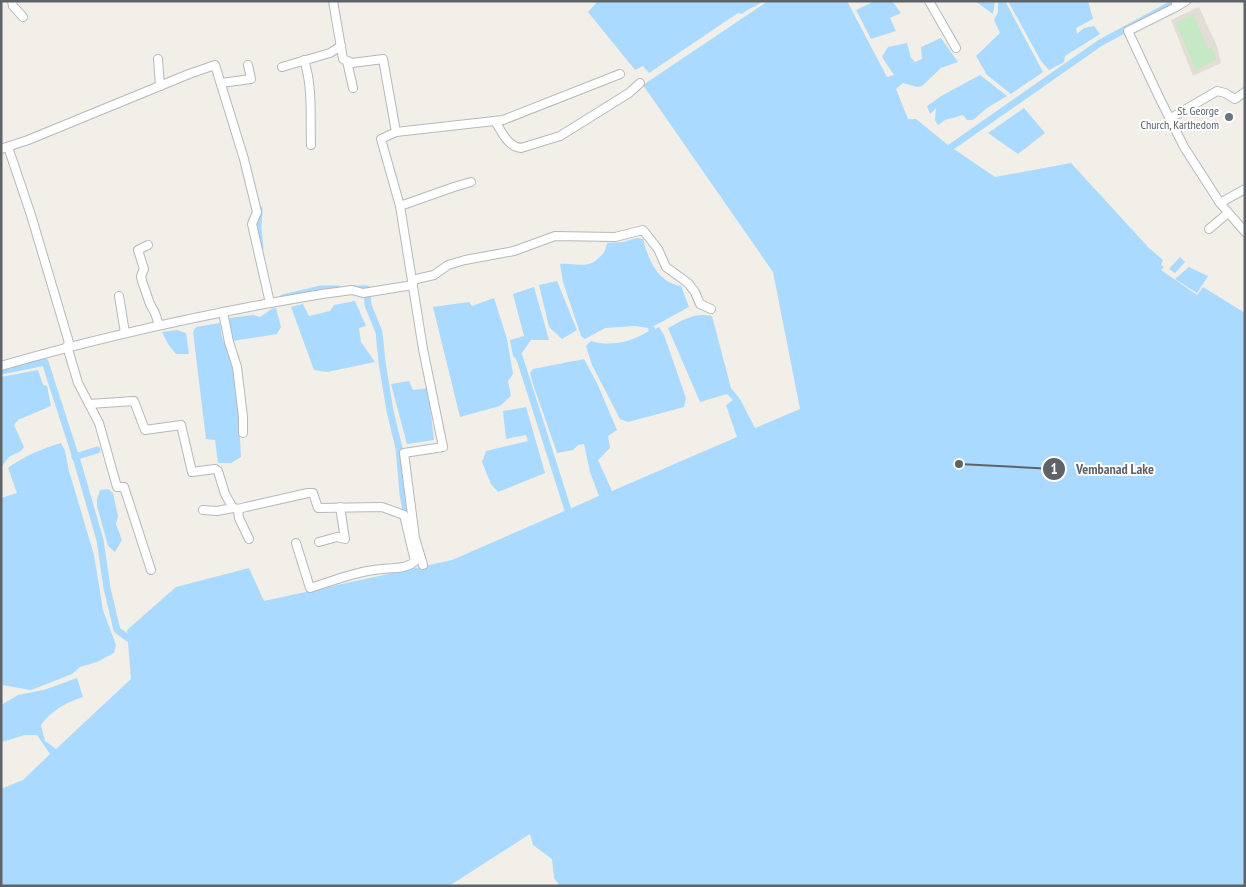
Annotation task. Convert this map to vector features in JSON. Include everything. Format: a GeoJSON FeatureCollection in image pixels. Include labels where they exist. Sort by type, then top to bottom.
{"type":"FeatureCollection","features":[{"type":"Feature","properties":{"kind":"street"},"geometry":{"type":"LineString","coordinates":[[12,1],[13,6],[23,17]]}},
{"type":"Feature","properties":{"kind":"street"},"geometry":{"type":"LineString","coordinates":[[333,1],[343,59],[352,64],[383,59],[396,132]]}},
{"type":"Feature","properties":{"kind":"street"},"geometry":{"type":"LineString","coordinates":[[929,1],[956,48]]}},
{"type":"Feature","properties":{"kind":"street"},"geometry":{"type":"LineString","coordinates":[[1186,1],[1176,4],[1128,31],[1184,147],[1220,203],[1245,232]]}},
{"type":"Feature","properties":{"kind":"street"},"geometry":{"type":"LineString","coordinates":[[282,66],[330,53],[341,46]]}},
{"type":"Feature","properties":{"kind":"street"},"geometry":{"type":"LineString","coordinates":[[158,60],[160,86]]}},
{"type":"Feature","properties":{"kind":"street"},"geometry":{"type":"LineString","coordinates":[[304,60],[308,71],[312,145]]}},
{"type":"Feature","properties":{"kind":"street"},"geometry":{"type":"LineString","coordinates":[[347,61],[353,88]]}},
{"type":"Feature","properties":{"kind":"street"},"geometry":{"type":"LineString","coordinates":[[151,570],[124,487],[117,487],[99,423],[78,383],[31,214],[4,148],[215,65],[244,159],[257,212],[252,224],[270,303]]}},
{"type":"Feature","properties":{"kind":"street"},"geometry":{"type":"LineString","coordinates":[[221,83],[251,79],[248,65]]}},
{"type":"Feature","properties":{"kind":"street"},"geometry":{"type":"LineString","coordinates":[[423,565],[415,538],[404,453],[443,447],[423,349],[400,206],[381,138],[396,132],[503,120],[620,74]]}},
{"type":"Feature","properties":{"kind":"street"},"geometry":{"type":"LineString","coordinates":[[495,121],[509,143],[521,148],[560,136],[629,93],[640,83]]}},
{"type":"Feature","properties":{"kind":"street"},"geometry":{"type":"LineString","coordinates":[[1170,118],[1217,91],[1235,99],[1245,92]]}},
{"type":"Feature","properties":{"kind":"street"},"geometry":{"type":"LineString","coordinates":[[400,206],[471,182]]}},
{"type":"Feature","properties":{"kind":"street"},"geometry":{"type":"LineString","coordinates":[[1220,203],[1245,189]]}},
{"type":"Feature","properties":{"kind":"street"},"geometry":{"type":"LineString","coordinates":[[1209,229],[1228,213]]}},
{"type":"Feature","properties":{"kind":"street"},"geometry":{"type":"LineString","coordinates":[[1,366],[68,346],[222,312],[352,290],[368,293],[434,275],[448,265],[514,251],[555,236],[615,237],[643,230],[658,249],[666,267],[688,283],[695,292],[700,304],[712,309]]}},
{"type":"Feature","properties":{"kind":"street"},"geometry":{"type":"LineString","coordinates":[[148,245],[138,250],[144,269],[141,276],[146,295],[159,325]]}},
{"type":"Feature","properties":{"kind":"street"},"geometry":{"type":"LineString","coordinates":[[119,296],[125,333]]}},
{"type":"Feature","properties":{"kind":"street"},"geometry":{"type":"LineString","coordinates":[[222,312],[237,367],[243,433]]}},
{"type":"Feature","properties":{"kind":"street"},"geometry":{"type":"LineString","coordinates":[[89,404],[134,401],[145,430],[181,425],[192,472],[218,471],[225,494],[235,508],[249,539]]}},
{"type":"Feature","properties":{"kind":"street"},"geometry":{"type":"LineString","coordinates":[[203,510],[217,511],[315,495],[318,508],[382,506],[404,515],[415,561],[413,564],[397,568],[376,569],[358,573],[310,588],[296,543]]}},
{"type":"Feature","properties":{"kind":"street"},"geometry":{"type":"LineString","coordinates":[[319,542],[338,537],[346,539],[340,507]]}},
{"type":"Feature","properties":{"kind":"street"},"geometry":{"type":"LineString","coordinates":[[393,510],[411,507]]}},
{"type":"Feature","properties":{"kind":"shaded area"},"geometry":{"type":"Polygon","coordinates":[[[1199,7],[1217,46],[1221,63],[1193,76],[1171,20],[1199,7]]]}},
{"type":"Feature","properties":{"kind":"green space"},"geometry":{"type":"Polygon","coordinates":[[[1193,14],[1208,49],[1212,47],[1216,59],[1196,70],[1176,23],[1193,14]]]}},
{"type":"Feature","properties":{"kind":"water"},"geometry":{"type":"Polygon","coordinates":[[[598,1],[763,1],[742,14],[738,13],[649,73],[643,66],[635,70],[588,12],[598,1]]]}},
{"type":"Feature","properties":{"kind":"water"},"geometry":{"type":"Polygon","coordinates":[[[768,1],[847,1],[887,77],[894,75],[882,57],[888,47],[907,43],[911,58],[915,62],[922,59],[921,47],[941,38],[958,62],[941,68],[922,86],[917,87],[903,83],[896,89],[908,119],[916,119],[948,145],[995,177],[1071,163],[1149,248],[1163,260],[1161,265],[1164,267],[1161,270],[1197,295],[1203,287],[1245,313],[1245,886],[560,886],[554,878],[552,859],[533,845],[530,834],[449,886],[1,886],[1,789],[23,780],[50,754],[37,735],[25,735],[2,742],[1,705],[18,695],[44,690],[77,678],[83,697],[59,708],[41,725],[45,741],[56,749],[131,679],[127,630],[176,587],[249,568],[264,601],[452,560],[599,496],[590,472],[584,444],[578,445],[573,450],[557,453],[533,384],[530,373],[533,369],[584,359],[597,383],[617,430],[608,436],[610,448],[598,460],[612,491],[737,437],[726,405],[733,400],[727,394],[700,402],[668,328],[684,320],[700,315],[712,316],[731,388],[740,399],[755,428],[800,409],[773,272],[643,85],[768,1]]]}},
{"type":"Feature","properties":{"kind":"water"},"geometry":{"type":"Polygon","coordinates":[[[875,1],[892,1],[901,13],[890,18],[896,31],[871,39],[856,10],[875,1]]]}},
{"type":"Feature","properties":{"kind":"water"},"geometry":{"type":"Polygon","coordinates":[[[975,1],[995,1],[993,14],[975,1]]]}},
{"type":"Feature","properties":{"kind":"water"},"geometry":{"type":"Polygon","coordinates":[[[998,1],[1005,1],[1043,72],[1011,94],[987,75],[976,56],[1000,33],[994,20],[998,12],[998,1]]]}},
{"type":"Feature","properties":{"kind":"water"},"geometry":{"type":"Polygon","coordinates":[[[1008,1],[1088,1],[1093,19],[1076,28],[1077,34],[1084,28],[1094,26],[1100,34],[1065,56],[1064,62],[1049,70],[1041,61],[1008,1]]]}},
{"type":"Feature","properties":{"kind":"water"},"geometry":{"type":"Polygon","coordinates":[[[980,75],[1007,96],[987,108],[973,120],[967,120],[963,115],[945,120],[938,125],[935,120],[936,108],[930,114],[927,106],[980,75]]]}},
{"type":"Feature","properties":{"kind":"water"},"geometry":{"type":"Polygon","coordinates":[[[1024,108],[1045,133],[1018,154],[988,133],[1024,108]]]}},
{"type":"Feature","properties":{"kind":"water"},"geometry":{"type":"Polygon","coordinates":[[[637,238],[643,239],[651,262],[660,275],[673,284],[681,286],[689,307],[654,326],[655,329],[659,327],[664,335],[686,398],[684,407],[628,422],[620,419],[592,365],[586,346],[591,341],[606,344],[628,341],[649,331],[648,328],[635,326],[605,328],[585,339],[581,336],[563,282],[560,264],[590,264],[602,255],[607,243],[623,242],[637,238]]]}},
{"type":"Feature","properties":{"kind":"water"},"geometry":{"type":"Polygon","coordinates":[[[1180,257],[1185,262],[1175,273],[1169,269],[1180,257]]]}},
{"type":"Feature","properties":{"kind":"water"},"geometry":{"type":"Polygon","coordinates":[[[1189,267],[1208,276],[1197,293],[1175,279],[1189,267]]]}},
{"type":"Feature","properties":{"kind":"water"},"geometry":{"type":"Polygon","coordinates":[[[557,281],[577,330],[562,339],[549,327],[539,285],[557,281]]]}},
{"type":"Feature","properties":{"kind":"water"},"geometry":{"type":"Polygon","coordinates":[[[534,287],[549,340],[531,340],[517,360],[513,356],[510,340],[524,336],[513,294],[534,287]]]}},
{"type":"Feature","properties":{"kind":"water"},"geometry":{"type":"Polygon","coordinates":[[[494,298],[507,339],[513,374],[508,381],[511,396],[500,406],[460,417],[433,307],[469,302],[472,306],[494,298]]]}},
{"type":"Feature","properties":{"kind":"water"},"geometry":{"type":"Polygon","coordinates":[[[355,301],[366,326],[359,328],[361,342],[375,362],[327,372],[314,370],[291,307],[303,304],[309,316],[330,311],[334,305],[355,301]]]}},
{"type":"Feature","properties":{"kind":"water"},"geometry":{"type":"Polygon","coordinates":[[[276,308],[281,327],[277,334],[233,341],[229,318],[253,315],[260,317],[276,308]]]}},
{"type":"Feature","properties":{"kind":"water"},"geometry":{"type":"Polygon","coordinates":[[[220,323],[222,337],[232,364],[239,419],[241,457],[231,463],[218,463],[215,440],[206,439],[193,332],[196,327],[220,323]]]}},
{"type":"Feature","properties":{"kind":"water"},"geometry":{"type":"Polygon","coordinates":[[[177,330],[186,333],[189,354],[176,354],[162,332],[177,330]]]}},
{"type":"Feature","properties":{"kind":"water"},"geometry":{"type":"Polygon","coordinates":[[[38,370],[43,385],[47,386],[51,406],[18,420],[14,425],[24,447],[21,451],[9,457],[1,467],[1,377],[38,370]]]}},
{"type":"Feature","properties":{"kind":"water"},"geometry":{"type":"Polygon","coordinates":[[[409,381],[413,390],[428,388],[434,440],[407,444],[391,384],[409,381]]]}},
{"type":"Feature","properties":{"kind":"water"},"geometry":{"type":"Polygon","coordinates":[[[526,407],[545,473],[498,492],[491,484],[482,462],[486,451],[528,441],[526,435],[506,439],[503,411],[526,407]]]}},
{"type":"Feature","properties":{"kind":"water"},"geometry":{"type":"Polygon","coordinates":[[[61,443],[65,451],[69,471],[94,555],[103,610],[116,645],[114,653],[97,662],[80,667],[72,674],[31,690],[1,685],[1,498],[17,493],[8,468],[33,453],[61,443]]]}},
{"type":"Feature","properties":{"kind":"water"},"geometry":{"type":"Polygon","coordinates":[[[108,489],[113,493],[118,516],[116,524],[122,540],[115,552],[108,546],[97,506],[100,490],[108,489]]]}},
{"type":"Feature","properties":{"kind":"waterway"},"geometry":{"type":"LineString","coordinates":[[944,152],[1100,43],[1172,4]]}},
{"type":"Feature","properties":{"kind":"waterway"},"geometry":{"type":"LineString","coordinates":[[259,209],[260,248]]}},
{"type":"Feature","properties":{"kind":"waterway"},"geometry":{"type":"LineString","coordinates":[[283,298],[321,289],[338,289]]}},
{"type":"Feature","properties":{"kind":"waterway"},"geometry":{"type":"LineString","coordinates":[[354,289],[367,289],[368,305],[379,332],[390,411],[399,448],[403,494],[408,521]]}},
{"type":"Feature","properties":{"kind":"waterway"},"geometry":{"type":"LineString","coordinates":[[519,356],[568,510]]}},
{"type":"Feature","properties":{"kind":"waterway"},"geometry":{"type":"LineString","coordinates":[[1,371],[45,362],[100,540],[107,588],[117,630],[128,638]]}},
{"type":"Feature","properties":{"kind":"waterway"},"geometry":{"type":"LineString","coordinates":[[75,457],[97,450]]}},
{"type":"Feature","properties":{"kind":"place","name":"St. George Church, Karthedom"},"geometry":{"type":"Point","coordinates":[1229,117]}},
{"type":"Feature","properties":{"kind":"place","name":"Vembanad Lake"},"geometry":{"type":"Point","coordinates":[959,464]}}]}
